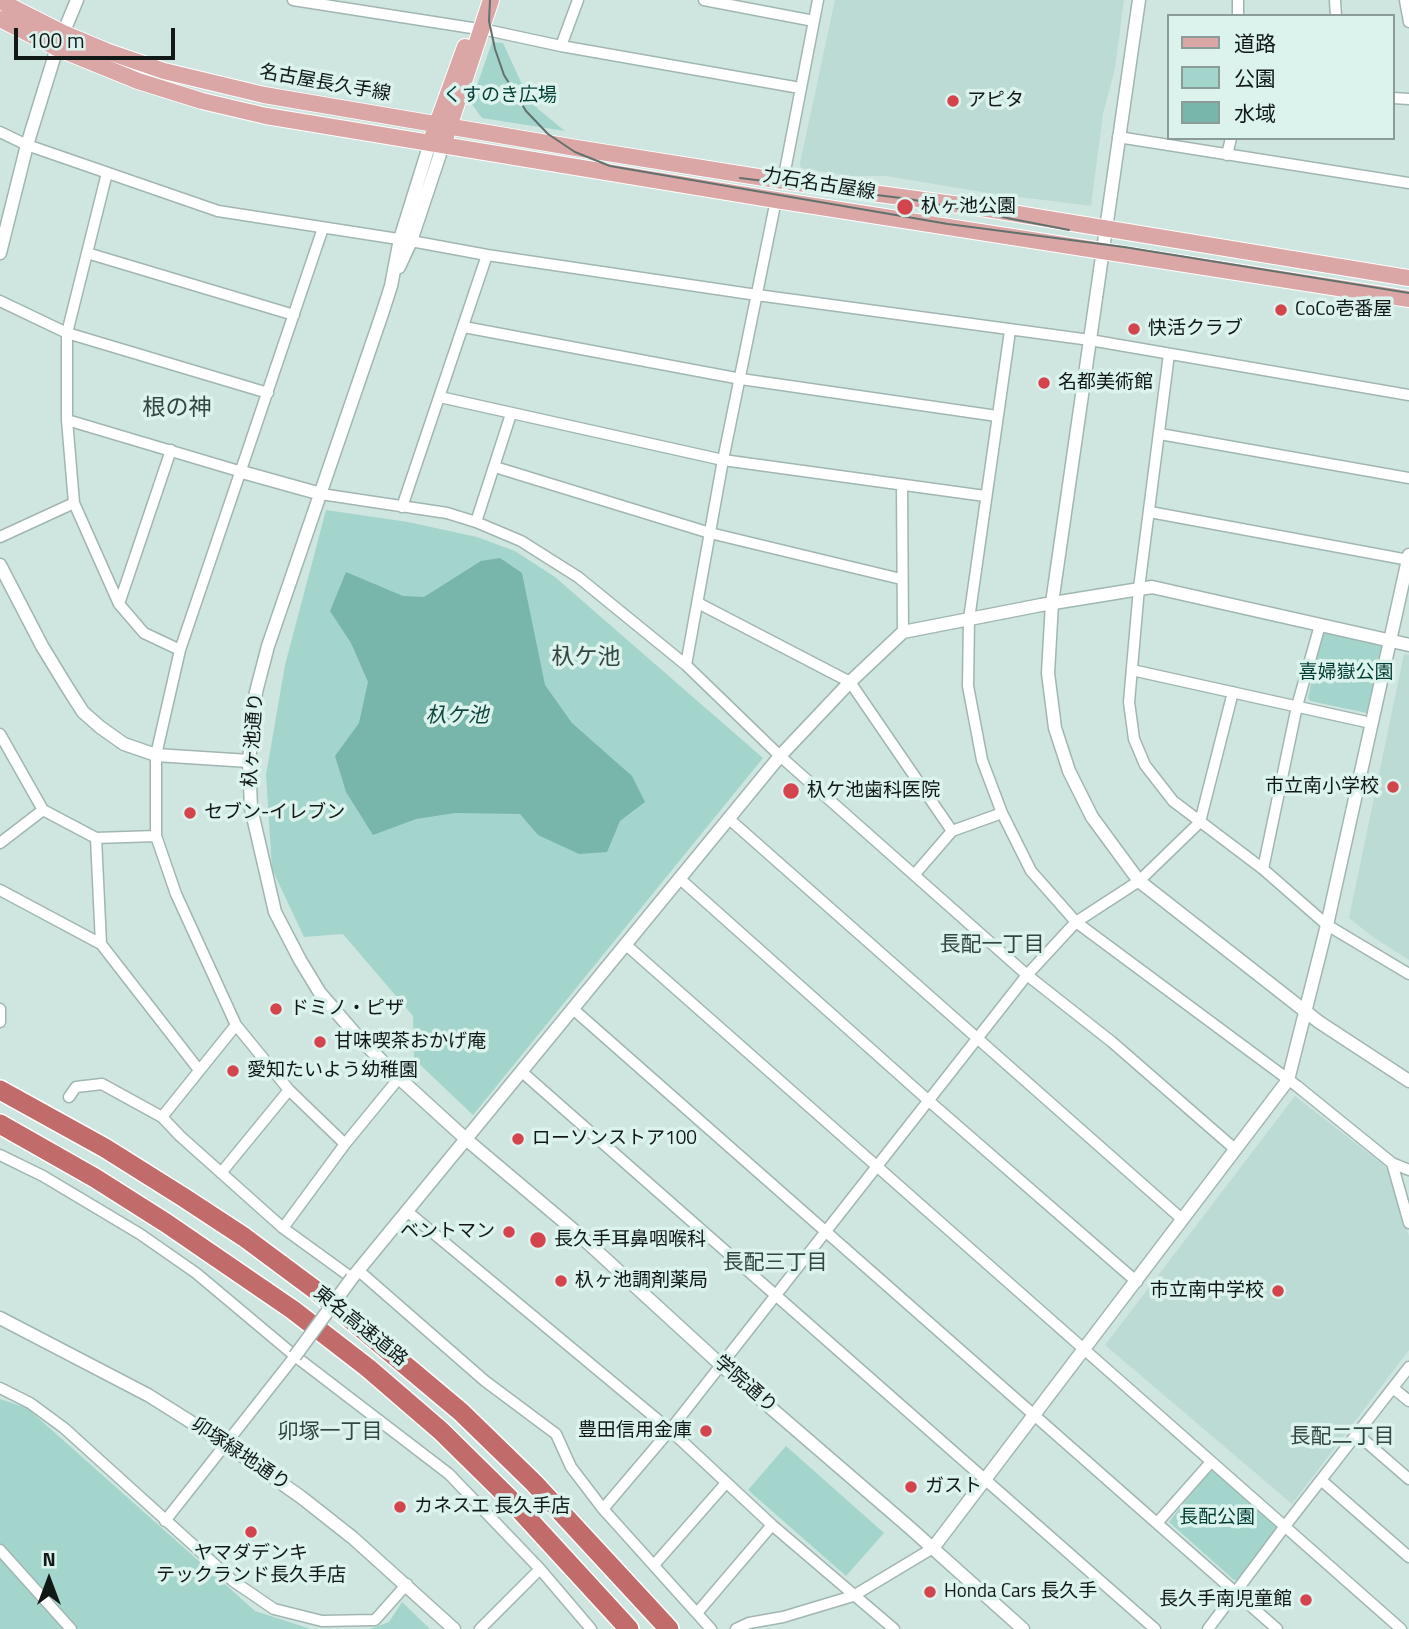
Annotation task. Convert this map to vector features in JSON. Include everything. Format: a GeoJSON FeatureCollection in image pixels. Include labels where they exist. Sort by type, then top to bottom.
{"type":"FeatureCollection","features":[{"type":"Feature","properties":{"kind":"highway","name":"東名高速道路"},"geometry":{"type":"LineString","coordinates":[[0,1090],[183,1197],[244,1237],[318,1292],[471,1421],[534,1483],[669,1629]]}},
{"type":"Feature","properties":{"kind":"highway","name":"東名高速道路"},"geometry":{"type":"LineString","coordinates":[[0,1124],[95,1178],[166,1223],[293,1310],[368,1368],[441,1431],[508,1497],[629,1629]]}},
{"type":"Feature","properties":{"kind":"main road"},"geometry":{"type":"LineString","coordinates":[[477,29],[482,0]]}},
{"type":"Feature","properties":{"kind":"main road"},"geometry":{"type":"LineString","coordinates":[[437,144],[477,29],[491,0]]}},
{"type":"Feature","properties":{"kind":"main road","name":"名古屋長久手線"},"geometry":{"type":"LineString","coordinates":[[0,1],[60,41],[138,81],[202,101],[266,116],[437,144]]}},
{"type":"Feature","properties":{"kind":"main road","name":"名古屋長久手線"},"geometry":{"type":"LineString","coordinates":[[0,19],[60,41],[106,51],[205,82],[443,126]]}},
{"type":"Feature","properties":{"kind":"main road","name":"力石名古屋線"},"geometry":{"type":"LineString","coordinates":[[443,126],[783,181],[962,205],[1409,278]]}},
{"type":"Feature","properties":{"kind":"main road","name":"力石名古屋線"},"geometry":{"type":"LineString","coordinates":[[437,144],[1409,299]]}},
{"type":"Feature","properties":{"kind":"street"},"geometry":{"type":"LineString","coordinates":[[0,253],[27,145],[60,41],[77,0]]}},
{"type":"Feature","properties":{"kind":"street"},"geometry":{"type":"LineString","coordinates":[[292,0],[388,13],[800,88]]}},
{"type":"Feature","properties":{"kind":"street"},"geometry":{"type":"LineString","coordinates":[[388,13],[392,0]]}},
{"type":"Feature","properties":{"kind":"street"},"geometry":{"type":"LineString","coordinates":[[561,46],[578,0]]}},
{"type":"Feature","properties":{"kind":"street"},"geometry":{"type":"LineString","coordinates":[[704,0],[814,21]]}},
{"type":"Feature","properties":{"kind":"street"},"geometry":{"type":"LineString","coordinates":[[783,181],[818,0]]}},
{"type":"Feature","properties":{"kind":"street"},"geometry":{"type":"LineString","coordinates":[[1139,0],[1052,603],[1048,673],[1059,739],[1069,771],[1092,817],[1139,881],[1319,1021],[1409,1081]]}},
{"type":"Feature","properties":{"kind":"street"},"geometry":{"type":"LineString","coordinates":[[1405,0],[1409,22]]}},
{"type":"Feature","properties":{"kind":"street"},"geometry":{"type":"LineString","coordinates":[[0,132],[27,145],[218,211],[757,295],[1090,340],[1409,395]]}},
{"type":"Feature","properties":{"kind":"street"},"geometry":{"type":"LineString","coordinates":[[1118,137],[1409,183]]}},
{"type":"Feature","properties":{"kind":"street"},"geometry":{"type":"LineString","coordinates":[[1227,155],[1231,140]]}},
{"type":"Feature","properties":{"kind":"street","name":"杁ヶ池通り"},"geometry":{"type":"LineString","coordinates":[[437,144],[262,668],[248,761],[254,826],[275,912],[300,960],[320,993],[357,1036],[467,1140]]}},
{"type":"Feature","properties":{"kind":"street"},"geometry":{"type":"LineString","coordinates":[[107,173],[67,333],[67,420],[74,503],[119,604],[144,632],[180,650]]}},
{"type":"Feature","properties":{"kind":"street"},"geometry":{"type":"LineString","coordinates":[[686,665],[723,460],[776,200]]}},
{"type":"Feature","properties":{"kind":"street"},"geometry":{"type":"LineString","coordinates":[[323,228],[180,650],[156,755],[156,836],[176,894],[236,1025],[289,1090],[345,1144]]}},
{"type":"Feature","properties":{"kind":"street"},"geometry":{"type":"LineString","coordinates":[[87,253],[294,315]]}},
{"type":"Feature","properties":{"kind":"street"},"geometry":{"type":"LineString","coordinates":[[402,507],[487,255]]}},
{"type":"Feature","properties":{"kind":"street"},"geometry":{"type":"LineString","coordinates":[[0,301],[67,333],[268,393]]}},
{"type":"Feature","properties":{"kind":"street"},"geometry":{"type":"LineString","coordinates":[[464,327],[741,379],[997,416]]}},
{"type":"Feature","properties":{"kind":"street"},"geometry":{"type":"LineString","coordinates":[[1010,331],[969,619],[968,686],[982,760],[1002,813],[1031,871],[1076,922],[1288,1080],[1392,1163],[1409,1170]]}},
{"type":"Feature","properties":{"kind":"street"},"geometry":{"type":"LineString","coordinates":[[1169,354],[1139,588],[1129,702],[1135,739],[1145,765],[1173,801],[1263,869],[1327,925],[1409,974]]}},
{"type":"Feature","properties":{"kind":"street"},"geometry":{"type":"LineString","coordinates":[[440,397],[723,460],[985,496]]}},
{"type":"Feature","properties":{"kind":"street"},"geometry":{"type":"LineString","coordinates":[[476,522],[511,414]]}},
{"type":"Feature","properties":{"kind":"street"},"geometry":{"type":"LineString","coordinates":[[67,420],[321,494],[447,513],[520,541],[578,577],[686,665],[780,756],[1027,975],[1112,1042],[1236,1150]]}},
{"type":"Feature","properties":{"kind":"street"},"geometry":{"type":"LineString","coordinates":[[1160,434],[1409,478]]}},
{"type":"Feature","properties":{"kind":"street"},"geometry":{"type":"LineString","coordinates":[[119,604],[171,450]]}},
{"type":"Feature","properties":{"kind":"street"},"geometry":{"type":"LineString","coordinates":[[495,467],[710,533],[901,579]]}},
{"type":"Feature","properties":{"kind":"street"},"geometry":{"type":"LineString","coordinates":[[902,485],[903,632]]}},
{"type":"Feature","properties":{"kind":"street"},"geometry":{"type":"LineString","coordinates":[[0,537],[74,503]]}},
{"type":"Feature","properties":{"kind":"street"},"geometry":{"type":"LineString","coordinates":[[736,1629],[749,1623],[783,1617],[853,1596],[933,1548],[1288,1080],[1327,925],[1409,558],[1150,512]]}},
{"type":"Feature","properties":{"kind":"street"},"geometry":{"type":"LineString","coordinates":[[0,565],[42,646],[83,712],[124,744],[156,755],[248,761]]}},
{"type":"Feature","properties":{"kind":"street"},"geometry":{"type":"LineString","coordinates":[[165,1521],[356,1275],[728,818],[780,756],[850,682],[903,632],[1052,603],[1153,587],[1409,645]]}},
{"type":"Feature","properties":{"kind":"street"},"geometry":{"type":"LineString","coordinates":[[698,603],[850,682],[952,831]]}},
{"type":"Feature","properties":{"kind":"street"},"geometry":{"type":"LineString","coordinates":[[1263,869],[1297,706],[1320,625]]}},
{"type":"Feature","properties":{"kind":"street"},"geometry":{"type":"LineString","coordinates":[[1132,670],[1371,723]]}},
{"type":"Feature","properties":{"kind":"street"},"geometry":{"type":"LineString","coordinates":[[603,1509],[670,1430],[1027,975],[1076,922],[1139,881],[1200,822],[1233,692]]}},
{"type":"Feature","properties":{"kind":"street"},"geometry":{"type":"LineString","coordinates":[[0,734],[43,810],[96,838],[156,836]]}},
{"type":"Feature","properties":{"kind":"street"},"geometry":{"type":"LineString","coordinates":[[0,843],[43,810]]}},
{"type":"Feature","properties":{"kind":"street"},"geometry":{"type":"LineString","coordinates":[[915,874],[952,831],[1002,813]]}},
{"type":"Feature","properties":{"kind":"street"},"geometry":{"type":"LineString","coordinates":[[728,818],[1183,1220]]}},
{"type":"Feature","properties":{"kind":"street"},"geometry":{"type":"LineString","coordinates":[[96,838],[100,944]]}},
{"type":"Feature","properties":{"kind":"street"},"geometry":{"type":"LineString","coordinates":[[679,878],[1137,1282]]}},
{"type":"Feature","properties":{"kind":"street"},"geometry":{"type":"LineString","coordinates":[[0,890],[100,944],[199,1070]]}},
{"type":"Feature","properties":{"kind":"street"},"geometry":{"type":"LineString","coordinates":[[625,944],[1401,1629]]}},
{"type":"Feature","properties":{"kind":"street"},"geometry":{"type":"LineString","coordinates":[[0,1009],[0,1022]]}},
{"type":"Feature","properties":{"kind":"street"},"geometry":{"type":"LineString","coordinates":[[573,1009],[1277,1629]]}},
{"type":"Feature","properties":{"kind":"street"},"geometry":{"type":"LineString","coordinates":[[162,1117],[236,1025]]}},
{"type":"Feature","properties":{"kind":"street"},"geometry":{"type":"LineString","coordinates":[[522,1072],[1155,1629]]}},
{"type":"Feature","properties":{"kind":"street"},"geometry":{"type":"LineString","coordinates":[[283,1228],[345,1144],[399,1078]]}},
{"type":"Feature","properties":{"kind":"street"},"geometry":{"type":"LineString","coordinates":[[69,1097],[76,1087],[102,1084],[162,1117],[283,1228],[356,1275],[485,1381],[556,1434],[571,1467],[603,1509],[711,1629]]}},
{"type":"Feature","properties":{"kind":"street"},"geometry":{"type":"LineString","coordinates":[[221,1173],[289,1090]]}},
{"type":"Feature","properties":{"kind":"street","name":"学院通り"},"geometry":{"type":"LineString","coordinates":[[467,1140],[576,1233],[721,1365],[1023,1629]]}},
{"type":"Feature","properties":{"kind":"street"},"geometry":{"type":"LineString","coordinates":[[0,1155],[43,1175],[140,1234],[215,1288],[295,1356],[449,1474],[540,1569],[591,1629]]}},
{"type":"Feature","properties":{"kind":"street"},"geometry":{"type":"LineString","coordinates":[[1392,1163],[1409,1223]]}},
{"type":"Feature","properties":{"kind":"street"},"geometry":{"type":"LineString","coordinates":[[408,1212],[670,1430],[772,1525],[894,1629]]}},
{"type":"Feature","properties":{"kind":"street","name":"卯塚緑地通り"},"geometry":{"type":"LineString","coordinates":[[0,1318],[148,1395],[226,1444],[301,1497],[407,1584],[454,1629]]}},
{"type":"Feature","properties":{"kind":"street"},"geometry":{"type":"LineString","coordinates":[[1208,1629],[1409,1367]]}},
{"type":"Feature","properties":{"kind":"street"},"geometry":{"type":"LineString","coordinates":[[0,1388],[30,1403],[64,1428],[165,1521],[253,1596],[274,1609],[300,1617],[335,1622],[375,1620],[407,1584]]}},
{"type":"Feature","properties":{"kind":"street"},"geometry":{"type":"LineString","coordinates":[[1393,1388],[1409,1401]]}},
{"type":"Feature","properties":{"kind":"street"},"geometry":{"type":"LineString","coordinates":[[1357,1434],[1409,1479]]}},
{"type":"Feature","properties":{"kind":"street"},"geometry":{"type":"LineString","coordinates":[[1157,1522],[1211,1462]]}},
{"type":"Feature","properties":{"kind":"street"},"geometry":{"type":"LineString","coordinates":[[1321,1480],[1409,1557]]}},
{"type":"Feature","properties":{"kind":"street"},"geometry":{"type":"LineString","coordinates":[[654,1565],[726,1483]]}},
{"type":"Feature","properties":{"kind":"street"},"geometry":{"type":"LineString","coordinates":[[697,1613],[772,1525]]}},
{"type":"Feature","properties":{"kind":"street"},"geometry":{"type":"LineString","coordinates":[[0,1550],[71,1629]]}},
{"type":"Feature","properties":{"kind":"street"},"geometry":{"type":"LineString","coordinates":[[480,1629],[540,1569]]}},
{"type":"Feature","properties":{"kind":"shaded area","name":"アピタ"},"geometry":{"type":"Polygon","coordinates":[[[835,0],[1124,0],[1115,68],[1103,114],[1091,206],[886,176],[850,176],[801,168],[835,0]]]}},
{"type":"Feature","properties":{"kind":"shaded area","name":"市立南小学校"},"geometry":{"type":"Polygon","coordinates":[[[1404,654],[1409,655],[1409,960],[1349,918],[1404,654]]]}},
{"type":"Feature","properties":{"kind":"shaded area","name":"市立南中学校"},"geometry":{"type":"Polygon","coordinates":[[[1295,1096],[1390,1170],[1409,1236],[1409,1350],[1292,1504],[1105,1345],[1295,1096]]]}},
{"type":"Feature","properties":{"kind":"green space","name":"くすのき広場"},"geometry":{"type":"Polygon","coordinates":[[[492,42],[503,43],[527,95],[538,109],[565,131],[482,118],[471,103],[492,42]]]}},
{"type":"Feature","properties":{"kind":"green space"},"geometry":{"type":"Polygon","coordinates":[[[326,510],[408,522],[477,537],[515,551],[555,577],[763,758],[473,1115],[414,1059],[413,1016],[343,934],[304,937],[272,869],[266,775],[285,665],[326,510]]]}},
{"type":"Feature","properties":{"kind":"green space","name":"喜婦嶽公園"},"geometry":{"type":"Polygon","coordinates":[[[1324,630],[1379,641],[1383,648],[1371,711],[1367,713],[1310,701],[1308,698],[1324,630]]]}},
{"type":"Feature","properties":{"kind":"green space"},"geometry":{"type":"Polygon","coordinates":[[[0,1399],[27,1408],[255,1611],[311,1629],[0,1629],[0,1399]]]}},
{"type":"Feature","properties":{"kind":"green space"},"geometry":{"type":"Polygon","coordinates":[[[786,1446],[884,1533],[846,1576],[748,1490],[786,1446]]]}},
{"type":"Feature","properties":{"kind":"green space","name":"長配公園"},"geometry":{"type":"Polygon","coordinates":[[[1213,1468],[1277,1524],[1278,1528],[1242,1579],[1234,1580],[1169,1522],[1213,1468]]]}},
{"type":"Feature","properties":{"kind":"green space"},"geometry":{"type":"Polygon","coordinates":[[[402,1602],[430,1629],[370,1629],[389,1622],[402,1602]]]}},
{"type":"Feature","properties":{"kind":"water","name":"杁ケ池"},"geometry":{"type":"Polygon","coordinates":[[[500,558],[522,573],[545,685],[572,723],[632,776],[645,802],[620,821],[607,852],[579,854],[538,835],[520,814],[455,813],[416,819],[373,835],[346,792],[335,756],[359,723],[368,682],[351,643],[330,611],[346,572],[403,596],[424,597],[481,561],[500,558]]]}},
{"type":"Feature","properties":{"kind":"tram line"},"geometry":{"type":"LineString","coordinates":[[490,0],[489,21],[495,49],[504,75],[526,111],[548,134],[575,152],[610,166],[948,224],[1124,247],[1409,293]]}},
{"type":"Feature","properties":{"kind":"tram line"},"geometry":{"type":"LineString","coordinates":[[740,178],[909,199],[1069,230]]}},
{"type":"Feature","properties":{"kind":"place","name":"アピタ"},"geometry":{"type":"Point","coordinates":[953,101]}},
{"type":"Feature","properties":{"kind":"place","name":"杁ヶ池公園"},"geometry":{"type":"Point","coordinates":[905,207]}},
{"type":"Feature","properties":{"kind":"place","name":"CoCo壱番屋"},"geometry":{"type":"Point","coordinates":[1281,310]}},
{"type":"Feature","properties":{"kind":"place","name":"快活クラブ"},"geometry":{"type":"Point","coordinates":[1134,329]}},
{"type":"Feature","properties":{"kind":"place","name":"名都美術館"},"geometry":{"type":"Point","coordinates":[1044,383]}},
{"type":"Feature","properties":{"kind":"place","name":"市立南小学校"},"geometry":{"type":"Point","coordinates":[1393,787]}},
{"type":"Feature","properties":{"kind":"place","name":"杁ケ池歯科医院"},"geometry":{"type":"Point","coordinates":[791,791]}},
{"type":"Feature","properties":{"kind":"place","name":"セブン-イレブン"},"geometry":{"type":"Point","coordinates":[190,813]}},
{"type":"Feature","properties":{"kind":"place","name":"ドミノ・ピザ"},"geometry":{"type":"Point","coordinates":[276,1009]}},
{"type":"Feature","properties":{"kind":"place","name":"甘味喫茶おかげ庵"},"geometry":{"type":"Point","coordinates":[320,1042]}},
{"type":"Feature","properties":{"kind":"place","name":"愛知たいよう幼稚園"},"geometry":{"type":"Point","coordinates":[233,1071]}},
{"type":"Feature","properties":{"kind":"place","name":"ローソンストア100"},"geometry":{"type":"Point","coordinates":[518,1139]}},
{"type":"Feature","properties":{"kind":"place","name":"ベントマン"},"geometry":{"type":"Point","coordinates":[509,1232]}},
{"type":"Feature","properties":{"kind":"place","name":"長久手耳鼻咽喉科"},"geometry":{"type":"Point","coordinates":[538,1240]}},
{"type":"Feature","properties":{"kind":"place","name":"杁ヶ池調剤薬局"},"geometry":{"type":"Point","coordinates":[561,1281]}},
{"type":"Feature","properties":{"kind":"place","name":"市立南中学校"},"geometry":{"type":"Point","coordinates":[1278,1291]}},
{"type":"Feature","properties":{"kind":"place","name":"豊田信用金庫"},"geometry":{"type":"Point","coordinates":[706,1431]}},
{"type":"Feature","properties":{"kind":"place","name":"ガスト"},"geometry":{"type":"Point","coordinates":[911,1487]}},
{"type":"Feature","properties":{"kind":"place","name":"カネスエ 長久手店"},"geometry":{"type":"Point","coordinates":[400,1507]}},
{"type":"Feature","properties":{"kind":"place","name":"ヤマダデンキ テックランド長久手店"},"geometry":{"type":"Point","coordinates":[251,1532]}},
{"type":"Feature","properties":{"kind":"place","name":"Honda Cars 長久手"},"geometry":{"type":"Point","coordinates":[930,1592]}},
{"type":"Feature","properties":{"kind":"place","name":"長久手南児童館"},"geometry":{"type":"Point","coordinates":[1306,1600]}},
{"type":"Feature","properties":{"kind":"district","name":"根の神"},"geometry":{"type":"Point","coordinates":[177,409]}},
{"type":"Feature","properties":{"kind":"district","name":"杁ケ池"},"geometry":{"type":"Point","coordinates":[586,658]}},
{"type":"Feature","properties":{"kind":"district","name":"長配一丁目"},"geometry":{"type":"Point","coordinates":[992,946]}},
{"type":"Feature","properties":{"kind":"district","name":"長配三丁目"},"geometry":{"type":"Point","coordinates":[775,1264]}},
{"type":"Feature","properties":{"kind":"district","name":"卯塚一丁目"},"geometry":{"type":"Point","coordinates":[330,1433]}},
{"type":"Feature","properties":{"kind":"district","name":"長配二丁目"},"geometry":{"type":"Point","coordinates":[1342,1438]}}]}
